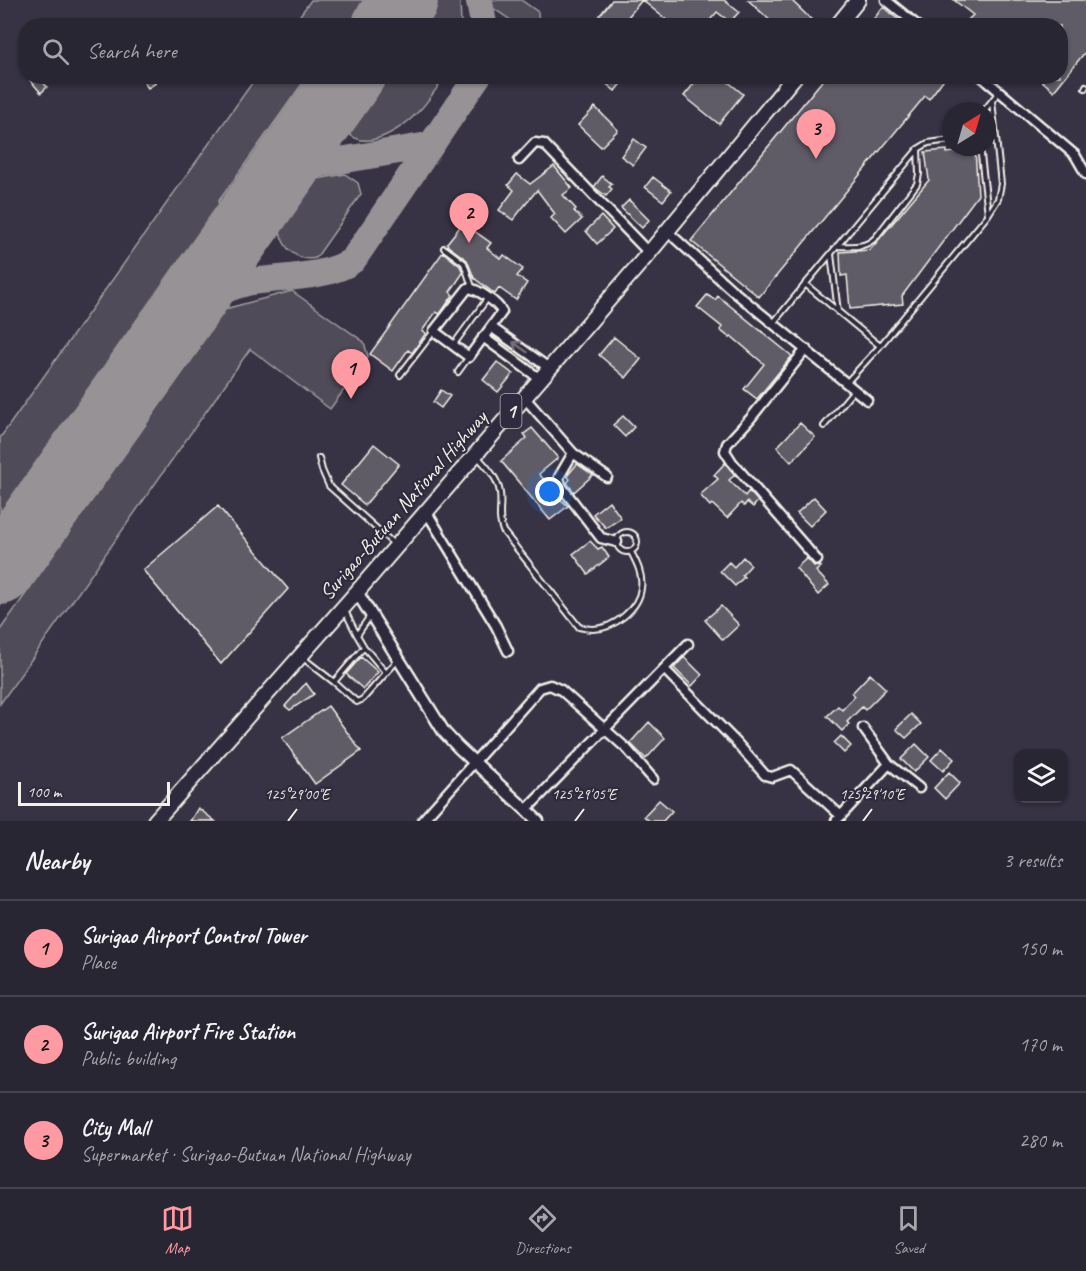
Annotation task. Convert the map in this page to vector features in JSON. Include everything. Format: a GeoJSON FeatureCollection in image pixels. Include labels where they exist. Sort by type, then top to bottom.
{"type":"FeatureCollection","features":[{"type":"Feature","properties":{"kind":"highway"},"geometry":{"type":"LineString","coordinates":[[843,18],[858,0]]}},
{"type":"Feature","properties":{"kind":"highway","name":"Surigao-Butuan National Highway"},"geometry":{"type":"LineString","coordinates":[[155,821],[357,592],[649,253],[788,84]]}},
{"type":"Feature","properties":{"kind":"street"},"geometry":{"type":"LineString","coordinates":[[886,0],[908,18]]}},
{"type":"Feature","properties":{"kind":"street"},"geometry":{"type":"LineString","coordinates":[[991,84],[1075,155],[1086,174]]}},
{"type":"Feature","properties":{"kind":"street"},"geometry":{"type":"LineString","coordinates":[[519,160],[535,143],[544,144],[649,253]]}},
{"type":"Feature","properties":{"kind":"street"},"geometry":{"type":"LineString","coordinates":[[667,231],[732,290],[867,400]]}},
{"type":"Feature","properties":{"kind":"street"},"geometry":{"type":"LineString","coordinates":[[472,288],[487,299],[501,309],[501,315],[469,357],[435,331],[463,291],[472,288]]}},
{"type":"Feature","properties":{"kind":"street"},"geometry":{"type":"LineString","coordinates":[[491,327],[549,368]]}},
{"type":"Feature","properties":{"kind":"street"},"geometry":{"type":"LineString","coordinates":[[483,337],[540,379]]}},
{"type":"Feature","properties":{"kind":"street"},"geometry":{"type":"LineString","coordinates":[[806,349],[727,444],[725,450],[732,462],[817,560]]}},
{"type":"Feature","properties":{"kind":"street"},"geometry":{"type":"LineString","coordinates":[[524,397],[573,453],[607,477]]}},
{"type":"Feature","properties":{"kind":"street"},"geometry":{"type":"LineString","coordinates":[[573,453],[559,477],[561,486],[601,538],[617,542]]}},
{"type":"Feature","properties":{"kind":"street"},"geometry":{"type":"LineString","coordinates":[[426,511],[491,617],[508,651]]}},
{"type":"Feature","properties":{"kind":"street"},"geometry":{"type":"LineString","coordinates":[[357,592],[444,732],[538,821]]}},
{"type":"Feature","properties":{"kind":"street"},"geometry":{"type":"LineString","coordinates":[[526,810],[688,644]]}},
{"type":"Feature","properties":{"kind":"street"},"geometry":{"type":"LineString","coordinates":[[664,669],[765,775],[772,777],[791,771],[839,818],[889,764]]}},
{"type":"Feature","properties":{"kind":"street"},"geometry":{"type":"LineString","coordinates":[[422,821],[540,688],[550,685],[561,690],[627,749],[653,779]]}},
{"type":"Feature","properties":{"kind":"street"},"geometry":{"type":"LineString","coordinates":[[862,729],[889,764],[919,788]]}},
{"type":"Feature","properties":{"kind":"lane"},"geometry":{"type":"LineString","coordinates":[[992,101],[999,91]]}},
{"type":"Feature","properties":{"kind":"lane"},"geometry":{"type":"LineString","coordinates":[[773,322],[918,149],[928,143],[942,141]]}},
{"type":"Feature","properties":{"kind":"lane"},"geometry":{"type":"LineString","coordinates":[[836,246],[863,246],[872,242],[917,184],[918,149]]}},
{"type":"Feature","properties":{"kind":"lane"},"geometry":{"type":"LineString","coordinates":[[846,382],[880,346],[988,215],[998,199],[1000,184],[996,152]]}},
{"type":"Feature","properties":{"kind":"lane"},"geometry":{"type":"LineString","coordinates":[[981,156],[988,215]]}},
{"type":"Feature","properties":{"kind":"lane"},"geometry":{"type":"LineString","coordinates":[[444,248],[464,263],[472,288]]}},
{"type":"Feature","properties":{"kind":"lane"},"geometry":{"type":"LineString","coordinates":[[830,253],[838,313]]}},
{"type":"Feature","properties":{"kind":"lane"},"geometry":{"type":"LineString","coordinates":[[805,284],[880,346]]}},
{"type":"Feature","properties":{"kind":"lane"},"geometry":{"type":"LineString","coordinates":[[453,345],[487,299]]}},
{"type":"Feature","properties":{"kind":"lane"},"geometry":{"type":"LineString","coordinates":[[400,375],[435,331]]}},
{"type":"Feature","properties":{"kind":"lane"},"geometry":{"type":"LineString","coordinates":[[458,372],[469,357]]}},
{"type":"Feature","properties":{"kind":"lane"},"geometry":{"type":"LineString","coordinates":[[824,426],[854,389]]}},
{"type":"Feature","properties":{"kind":"lane"},"geometry":{"type":"LineString","coordinates":[[475,453],[495,477],[501,494],[499,520],[503,531],[579,627],[594,629],[614,624],[632,608],[639,598],[642,587],[640,569],[631,552]]}},
{"type":"Feature","properties":{"kind":"lane"},"geometry":{"type":"LineString","coordinates":[[319,458],[329,486],[396,545]]}},
{"type":"Feature","properties":{"kind":"lane"},"geometry":{"type":"LineString","coordinates":[[632,533],[637,538],[637,545],[631,552],[621,550],[617,542],[622,534],[632,533]]}},
{"type":"Feature","properties":{"kind":"lane"},"geometry":{"type":"LineString","coordinates":[[343,608],[364,647],[386,673]]}},
{"type":"Feature","properties":{"kind":"lane"},"geometry":{"type":"LineString","coordinates":[[357,634],[371,615]]}},
{"type":"Feature","properties":{"kind":"lane"},"geometry":{"type":"LineString","coordinates":[[334,682],[364,647]]}},
{"type":"Feature","properties":{"kind":"lane"},"geometry":{"type":"LineString","coordinates":[[300,656],[357,702],[363,699],[399,659]]}},
{"type":"Feature","properties":{"kind":"shaded area"},"geometry":{"type":"Polygon","coordinates":[[[311,0],[370,0],[357,18],[298,18],[311,0]]]}},
{"type":"Feature","properties":{"kind":"shaded area"},"geometry":{"type":"Polygon","coordinates":[[[435,0],[460,0],[461,18],[422,18],[435,0]]]}},
{"type":"Feature","properties":{"kind":"shaded area"},"geometry":{"type":"Polygon","coordinates":[[[492,0],[521,0],[538,12],[538,18],[508,18],[493,8],[492,0]]]}},
{"type":"Feature","properties":{"kind":"shaded area"},"geometry":{"type":"Polygon","coordinates":[[[251,84],[302,84],[218,202],[228,209],[152,315],[144,310],[0,513],[0,438],[251,84]]]}},
{"type":"Feature","properties":{"kind":"shaded area"},"geometry":{"type":"Polygon","coordinates":[[[384,84],[440,84],[423,107],[396,130],[376,139],[366,140],[357,139],[349,134],[384,84]]]}},
{"type":"Feature","properties":{"kind":"shaded area"},"geometry":{"type":"Polygon","coordinates":[[[345,174],[358,183],[361,194],[316,258],[303,258],[292,253],[284,243],[280,231],[317,179],[345,174]]]}},
{"type":"Feature","properties":{"kind":"shaded area"},"geometry":{"type":"Polygon","coordinates":[[[292,291],[364,342],[368,357],[330,409],[250,349],[0,704],[0,630],[200,348],[192,341],[202,326],[209,331],[225,309],[292,291]]]}},
{"type":"Feature","properties":{"kind":"building"},"geometry":{"type":"Polygon","coordinates":[[[612,0],[642,0],[629,18],[597,18],[612,0]]]}},
{"type":"Feature","properties":{"kind":"building"},"geometry":{"type":"Polygon","coordinates":[[[642,0],[724,0],[739,12],[734,18],[725,18],[717,12],[712,18],[664,18],[642,0]]]}},
{"type":"Feature","properties":{"kind":"building"},"geometry":{"type":"Polygon","coordinates":[[[748,0],[791,0],[810,18],[767,18],[748,0]]]}},
{"type":"Feature","properties":{"kind":"building"},"geometry":{"type":"Polygon","coordinates":[[[954,0],[1086,0],[1086,51],[1068,74],[1068,18],[970,18],[973,15],[954,0]]]}},
{"type":"Feature","properties":{"kind":"building"},"geometry":{"type":"Polygon","coordinates":[[[883,7],[896,18],[874,18],[883,7]]]}},
{"type":"Feature","properties":{"kind":"building"},"geometry":{"type":"Polygon","coordinates":[[[33,84],[45,84],[47,87],[41,93],[33,84]]]}},
{"type":"Feature","properties":{"kind":"building"},"geometry":{"type":"Polygon","coordinates":[[[607,84],[621,84],[615,91],[607,84]]]}},
{"type":"Feature","properties":{"kind":"building"},"geometry":{"type":"Polygon","coordinates":[[[694,84],[731,84],[743,94],[719,124],[684,96],[694,84]]]}},
{"type":"Feature","properties":{"kind":"building"},"geometry":{"type":"Polygon","coordinates":[[[819,84],[940,84],[929,99],[925,96],[759,297],[691,241],[819,84]]]}},
{"type":"Feature","properties":{"kind":"building"},"geometry":{"type":"Polygon","coordinates":[[[1046,84],[1060,84],[1054,91],[1046,84]]]}},
{"type":"Feature","properties":{"kind":"building"},"geometry":{"type":"Polygon","coordinates":[[[595,107],[618,130],[601,147],[578,125],[595,107]]]}},
{"type":"Feature","properties":{"kind":"building"},"geometry":{"type":"Polygon","coordinates":[[[634,139],[646,148],[633,165],[621,156],[634,139]]]}},
{"type":"Feature","properties":{"kind":"building"},"geometry":{"type":"Polygon","coordinates":[[[942,150],[942,156],[975,156],[978,195],[902,296],[903,304],[850,309],[847,275],[841,276],[840,252],[870,250],[929,180],[925,152],[942,150]]]}},
{"type":"Feature","properties":{"kind":"building"},"geometry":{"type":"Polygon","coordinates":[[[554,166],[572,188],[563,195],[582,219],[566,234],[551,218],[555,214],[537,190],[513,220],[499,210],[514,190],[508,185],[517,174],[530,184],[554,166]]]}},
{"type":"Feature","properties":{"kind":"building"},"geometry":{"type":"Polygon","coordinates":[[[602,176],[612,184],[609,187],[612,189],[606,196],[594,187],[602,176]]]}},
{"type":"Feature","properties":{"kind":"building"},"geometry":{"type":"Polygon","coordinates":[[[653,177],[671,191],[663,201],[645,187],[653,177]]]}},
{"type":"Feature","properties":{"kind":"building"},"geometry":{"type":"Polygon","coordinates":[[[629,200],[649,220],[642,228],[621,208],[629,200]]]}},
{"type":"Feature","properties":{"kind":"building"},"geometry":{"type":"Polygon","coordinates":[[[601,216],[613,229],[597,244],[586,231],[601,216]]]}},
{"type":"Feature","properties":{"kind":"building"},"geometry":{"type":"Polygon","coordinates":[[[463,223],[491,243],[487,248],[501,259],[504,255],[523,269],[517,276],[527,283],[516,300],[499,288],[495,294],[474,278],[467,260],[448,246],[447,243],[463,223]]]}},
{"type":"Feature","properties":{"kind":"building"},"geometry":{"type":"Polygon","coordinates":[[[443,252],[460,266],[463,273],[450,292],[453,295],[440,314],[436,312],[422,331],[426,333],[412,353],[408,350],[393,371],[370,354],[443,252]]]}},
{"type":"Feature","properties":{"kind":"building"},"geometry":{"type":"Polygon","coordinates":[[[707,295],[715,300],[718,296],[792,356],[757,399],[744,389],[764,364],[731,336],[730,338],[720,330],[722,327],[697,307],[707,295]]]}},
{"type":"Feature","properties":{"kind":"building"},"geometry":{"type":"Polygon","coordinates":[[[614,337],[641,359],[626,378],[599,355],[614,337]]]}},
{"type":"Feature","properties":{"kind":"building"},"geometry":{"type":"Polygon","coordinates":[[[497,362],[513,374],[498,392],[483,380],[497,362]]]}},
{"type":"Feature","properties":{"kind":"building"},"geometry":{"type":"Polygon","coordinates":[[[441,390],[450,396],[441,408],[433,402],[441,390]]]}},
{"type":"Feature","properties":{"kind":"building"},"geometry":{"type":"Polygon","coordinates":[[[623,416],[634,427],[625,437],[613,425],[623,416]]]}},
{"type":"Feature","properties":{"kind":"building"},"geometry":{"type":"Polygon","coordinates":[[[800,423],[815,437],[791,462],[777,447],[800,423]]]}},
{"type":"Feature","properties":{"kind":"building"},"geometry":{"type":"Polygon","coordinates":[[[532,428],[558,458],[539,474],[549,485],[545,489],[556,502],[560,499],[568,506],[550,520],[501,461],[527,438],[524,434],[532,428]]]}},
{"type":"Feature","properties":{"kind":"building"},"geometry":{"type":"Polygon","coordinates":[[[374,444],[399,464],[365,505],[341,485],[374,444]]]}},
{"type":"Feature","properties":{"kind":"building"},"geometry":{"type":"Polygon","coordinates":[[[725,463],[735,475],[729,480],[745,496],[749,491],[758,501],[753,507],[747,502],[744,506],[741,503],[727,518],[712,504],[710,506],[700,495],[718,479],[714,475],[725,463]]]}},
{"type":"Feature","properties":{"kind":"building"},"geometry":{"type":"Polygon","coordinates":[[[577,464],[593,475],[574,492],[567,483],[570,479],[567,476],[577,464]]]}},
{"type":"Feature","properties":{"kind":"building"},"geometry":{"type":"Polygon","coordinates":[[[814,497],[826,510],[810,526],[797,513],[814,497]]]}},
{"type":"Feature","properties":{"kind":"building"},"geometry":{"type":"Polygon","coordinates":[[[609,501],[621,518],[606,528],[593,514],[609,501]]]}},
{"type":"Feature","properties":{"kind":"building"},"geometry":{"type":"Polygon","coordinates":[[[218,506],[288,589],[221,664],[143,570],[218,506]]]}},
{"type":"Feature","properties":{"kind":"building"},"geometry":{"type":"Polygon","coordinates":[[[590,541],[598,549],[602,547],[609,557],[588,574],[573,554],[590,541]]]}},
{"type":"Feature","properties":{"kind":"building"},"geometry":{"type":"Polygon","coordinates":[[[743,557],[751,565],[735,586],[720,571],[729,562],[734,567],[743,557]]]}},
{"type":"Feature","properties":{"kind":"building"},"geometry":{"type":"Polygon","coordinates":[[[807,558],[814,566],[821,567],[816,571],[829,585],[818,595],[796,568],[807,558]]]}},
{"type":"Feature","properties":{"kind":"building"},"geometry":{"type":"Polygon","coordinates":[[[721,606],[739,625],[723,640],[705,620],[721,606]]]}},
{"type":"Feature","properties":{"kind":"building"},"geometry":{"type":"Polygon","coordinates":[[[361,657],[378,672],[363,689],[346,674],[361,657]]]}},
{"type":"Feature","properties":{"kind":"building"},"geometry":{"type":"Polygon","coordinates":[[[684,657],[702,675],[692,686],[674,668],[684,657]]]}},
{"type":"Feature","properties":{"kind":"building"},"geometry":{"type":"Polygon","coordinates":[[[870,674],[886,689],[865,710],[862,707],[847,722],[849,724],[842,731],[827,716],[838,706],[842,710],[855,696],[852,693],[870,674]]]}},
{"type":"Feature","properties":{"kind":"building"},"geometry":{"type":"Polygon","coordinates":[[[306,683],[314,694],[290,710],[285,706],[306,683]]]}},
{"type":"Feature","properties":{"kind":"building"},"geometry":{"type":"Polygon","coordinates":[[[328,706],[361,751],[315,784],[282,738],[328,706]]]}},
{"type":"Feature","properties":{"kind":"building"},"geometry":{"type":"Polygon","coordinates":[[[911,714],[921,724],[906,738],[896,729],[911,714]]]}},
{"type":"Feature","properties":{"kind":"building"},"geometry":{"type":"Polygon","coordinates":[[[649,722],[665,738],[646,759],[630,743],[649,722]]]}},
{"type":"Feature","properties":{"kind":"building"},"geometry":{"type":"Polygon","coordinates":[[[841,736],[851,746],[844,753],[834,743],[841,736]]]}},
{"type":"Feature","properties":{"kind":"building"},"geometry":{"type":"Polygon","coordinates":[[[916,744],[929,757],[914,772],[901,759],[916,744]]]}},
{"type":"Feature","properties":{"kind":"building"},"geometry":{"type":"Polygon","coordinates":[[[942,748],[954,759],[943,771],[931,760],[942,748]]]}},
{"type":"Feature","properties":{"kind":"building"},"geometry":{"type":"Polygon","coordinates":[[[949,772],[960,783],[945,799],[934,788],[949,772]]]}},
{"type":"Feature","properties":{"kind":"building"},"geometry":{"type":"Polygon","coordinates":[[[659,800],[672,811],[663,821],[649,821],[644,816],[659,800]]]}},
{"type":"Feature","properties":{"kind":"building"},"geometry":{"type":"Polygon","coordinates":[[[198,808],[215,821],[190,821],[198,808]]]}},
{"type":"Feature","properties":{"kind":"taxiway"},"geometry":{"type":"LineString","coordinates":[[479,0],[482,18]]}},
{"type":"Feature","properties":{"kind":"taxiway"},"geometry":{"type":"LineString","coordinates":[[185,311],[240,284],[318,274],[343,266],[353,260],[473,84]]}},
{"type":"Feature","properties":{"kind":"taxiway"},"geometry":{"type":"LineString","coordinates":[[284,170],[431,145]]}},
{"type":"Feature","properties":{"kind":"runway"},"geometry":{"type":"LineString","coordinates":[[392,18],[404,0]]}},
{"type":"Feature","properties":{"kind":"runway"},"geometry":{"type":"LineString","coordinates":[[0,571],[344,84]]}},
{"type":"Feature","properties":{"kind":"place","name":"City Mall"},"geometry":{"type":"Point","coordinates":[816,159]}},
{"type":"Feature","properties":{"kind":"place","name":"Surigao Airport Fire Station"},"geometry":{"type":"Point","coordinates":[469,243]}},
{"type":"Feature","properties":{"kind":"place","name":"Surigao Airport Control Tower"},"geometry":{"type":"Point","coordinates":[351,399]}}]}
